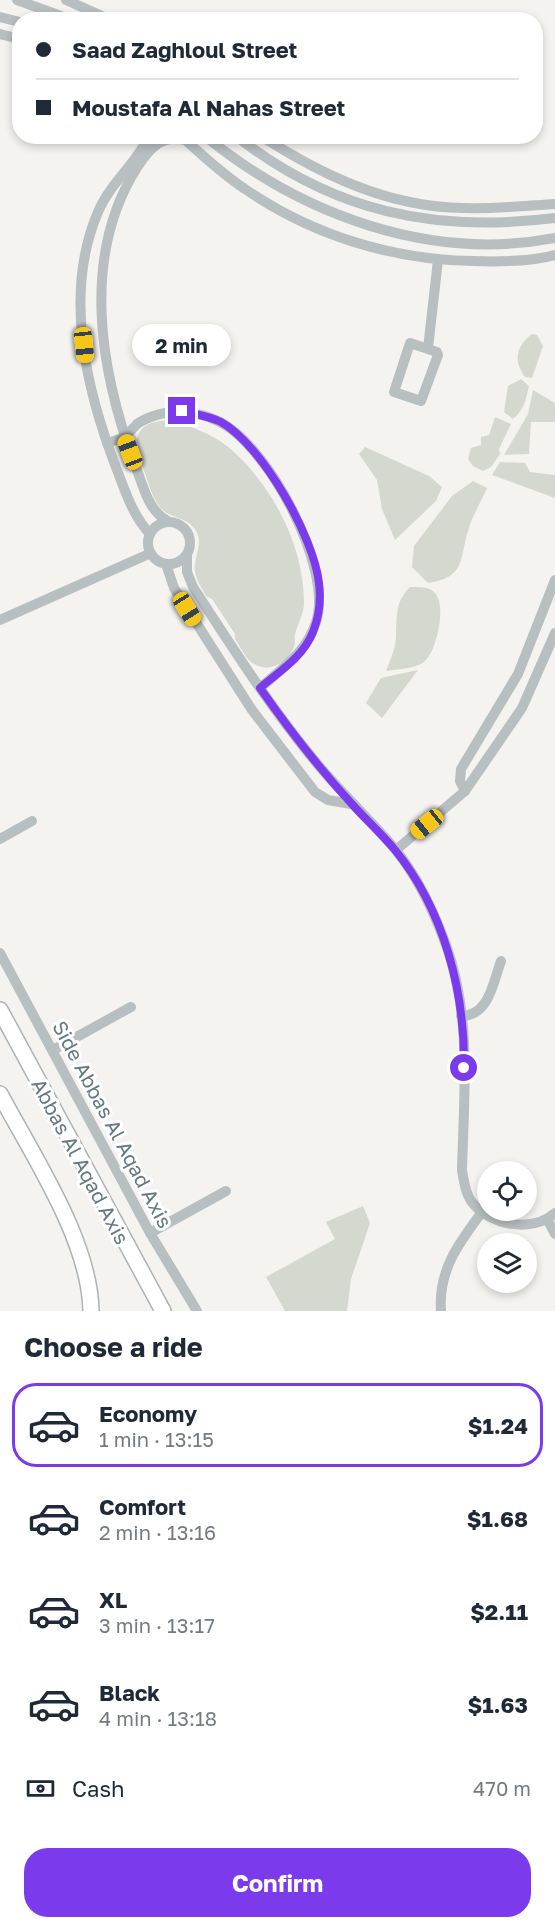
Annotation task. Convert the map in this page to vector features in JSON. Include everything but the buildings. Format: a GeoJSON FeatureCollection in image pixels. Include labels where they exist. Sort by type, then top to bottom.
{"type":"FeatureCollection","features":[{"type":"Feature","properties":{"kind":"main road","name":"Abbas Al Aqad Axis"},"geometry":{"type":"LineString","coordinates":[[0,1010],[163,1311]]}},
{"type":"Feature","properties":{"kind":"main road","name":"Abbas Al Aqad Axis"},"geometry":{"type":"LineString","coordinates":[[0,1094],[77,1239],[86,1269],[91,1311]]}},
{"type":"Feature","properties":{"kind":"street"},"geometry":{"type":"LineString","coordinates":[[17,0],[50,12]]}},
{"type":"Feature","properties":{"kind":"street"},"geometry":{"type":"LineString","coordinates":[[66,0],[93,12]]}},
{"type":"Feature","properties":{"kind":"street"},"geometry":{"type":"LineString","coordinates":[[143,144],[107,194],[91,232],[84,266],[81,306],[85,357],[107,443],[135,513],[150,534]]}},
{"type":"Feature","properties":{"kind":"street"},"geometry":{"type":"LineString","coordinates":[[157,144],[147,152],[118,206],[106,251],[102,297],[103,342],[109,385],[151,508],[169,522],[181,525],[189,535],[188,572],[193,587],[260,688],[309,754],[351,804],[396,850],[425,897],[446,946],[456,980],[465,1051],[462,1170],[464,1186],[477,1207]]}},
{"type":"Feature","properties":{"kind":"street"},"geometry":{"type":"LineString","coordinates":[[190,144],[245,189],[314,227],[358,244],[438,260],[498,262],[555,255]]}},
{"type":"Feature","properties":{"kind":"street"},"geometry":{"type":"LineString","coordinates":[[216,144],[263,179],[300,199],[375,229],[433,240],[470,242],[514,242],[555,238]]}},
{"type":"Feature","properties":{"kind":"street"},"geometry":{"type":"LineString","coordinates":[[247,144],[265,158],[308,182],[351,202],[380,211],[410,218],[479,223],[555,219]]}},
{"type":"Feature","properties":{"kind":"street"},"geometry":{"type":"LineString","coordinates":[[274,144],[317,170],[388,197],[461,208],[555,204]]}},
{"type":"Feature","properties":{"kind":"street"},"geometry":{"type":"LineString","coordinates":[[428,348],[438,260]]}},
{"type":"Feature","properties":{"kind":"street"},"geometry":{"type":"LineString","coordinates":[[410,343],[428,348],[438,355],[422,401],[394,392],[410,343]]}},
{"type":"Feature","properties":{"kind":"street"},"geometry":{"type":"LineString","coordinates":[[107,443],[125,437],[145,420],[170,412],[202,416],[221,423],[256,454],[288,501],[315,564],[319,591],[317,617],[312,633],[300,654],[260,688]]}},
{"type":"Feature","properties":{"kind":"street"},"geometry":{"type":"LineString","coordinates":[[169,522],[155,528],[150,534],[148,547],[151,553],[154,558],[166,564],[174,564],[187,555]]}},
{"type":"Feature","properties":{"kind":"street"},"geometry":{"type":"LineString","coordinates":[[0,620],[151,553]]}},
{"type":"Feature","properties":{"kind":"street"},"geometry":{"type":"LineString","coordinates":[[166,564],[174,588],[252,710],[315,792],[328,800],[351,804]]}},
{"type":"Feature","properties":{"kind":"street"},"geometry":{"type":"LineString","coordinates":[[465,791],[460,781],[461,769],[518,674],[555,580]]}},
{"type":"Feature","properties":{"kind":"street"},"geometry":{"type":"LineString","coordinates":[[396,850],[465,791],[522,708],[555,633]]}},
{"type":"Feature","properties":{"kind":"street"},"geometry":{"type":"LineString","coordinates":[[0,839],[32,821]]}},
{"type":"Feature","properties":{"kind":"street","name":"Side Abbas Al Aqad Axis"},"geometry":{"type":"LineString","coordinates":[[0,953],[150,1233],[197,1311]]}},
{"type":"Feature","properties":{"kind":"street"},"geometry":{"type":"LineString","coordinates":[[461,1016],[470,1016],[484,1007],[501,961]]}},
{"type":"Feature","properties":{"kind":"street"},"geometry":{"type":"LineString","coordinates":[[53,1050],[131,1007]]}},
{"type":"Feature","properties":{"kind":"street"},"geometry":{"type":"LineString","coordinates":[[150,1233],[226,1191]]}},
{"type":"Feature","properties":{"kind":"street"},"geometry":{"type":"LineString","coordinates":[[551,1216],[555,1234]]}},
{"type":"Feature","properties":{"kind":"street"},"geometry":{"type":"LineString","coordinates":[[441,1311],[442,1287],[450,1258],[477,1219]]}},
{"type":"Feature","properties":{"kind":"street"},"geometry":{"type":"LineString","coordinates":[[500,1221],[525,1225],[537,1221]]}},
{"type":"Feature","properties":{"kind":"shaded area"},"geometry":{"type":"Polygon","coordinates":[[[532,334],[537,335],[543,346],[532,378],[525,377],[521,371],[518,354],[522,344],[532,334]]]}},
{"type":"Feature","properties":{"kind":"shaded area"},"geometry":{"type":"Polygon","coordinates":[[[521,379],[529,386],[526,400],[513,419],[504,412],[508,386],[521,379]]]}},
{"type":"Feature","properties":{"kind":"shaded area"},"geometry":{"type":"Polygon","coordinates":[[[533,390],[555,403],[555,422],[531,422],[529,454],[504,455],[528,414],[533,390]]]}},
{"type":"Feature","properties":{"kind":"shaded area"},"geometry":{"type":"Polygon","coordinates":[[[495,417],[511,424],[499,449],[500,454],[491,467],[483,471],[473,466],[468,459],[471,448],[481,445],[481,437],[489,435],[495,417]]]}},
{"type":"Feature","properties":{"kind":"shaded area"},"geometry":{"type":"Polygon","coordinates":[[[167,420],[201,431],[230,448],[263,484],[284,521],[299,562],[304,603],[295,634],[294,647],[287,658],[278,665],[260,667],[246,656],[235,639],[235,634],[212,599],[206,596],[197,578],[195,566],[199,541],[196,531],[188,523],[163,510],[153,496],[139,456],[137,439],[139,432],[145,427],[154,422],[167,420]]]}},
{"type":"Feature","properties":{"kind":"shaded area"},"geometry":{"type":"Polygon","coordinates":[[[365,447],[429,476],[442,487],[436,501],[395,540],[382,509],[377,480],[359,454],[365,447]]]}},
{"type":"Feature","properties":{"kind":"shaded area"},"geometry":{"type":"Polygon","coordinates":[[[500,462],[525,463],[530,472],[555,475],[555,498],[492,475],[500,462]]]}},
{"type":"Feature","properties":{"kind":"shaded area"},"geometry":{"type":"Polygon","coordinates":[[[473,481],[487,488],[470,525],[459,566],[449,576],[428,583],[412,567],[414,546],[452,496],[473,481]]]}},
{"type":"Feature","properties":{"kind":"shaded area"},"geometry":{"type":"Polygon","coordinates":[[[410,587],[428,588],[437,597],[440,615],[437,636],[430,654],[422,663],[413,667],[386,671],[395,644],[399,604],[410,587]]]}},
{"type":"Feature","properties":{"kind":"shaded area"},"geometry":{"type":"Polygon","coordinates":[[[418,670],[382,718],[366,703],[381,678],[418,670]]]}},
{"type":"Feature","properties":{"kind":"shaded area"},"geometry":{"type":"Polygon","coordinates":[[[363,1206],[370,1223],[351,1279],[347,1311],[285,1311],[266,1277],[335,1239],[326,1222],[363,1206]]]}},
{"type":"Feature","properties":{"kind":"route"},"geometry":{"type":"LineString","coordinates":[[182,411],[221,423],[239,437],[271,473],[288,501],[315,564],[320,600],[312,633],[304,649],[260,688],[309,754],[351,804],[396,850],[425,897],[446,946],[456,980],[465,1051],[464,1068]]}}]}
